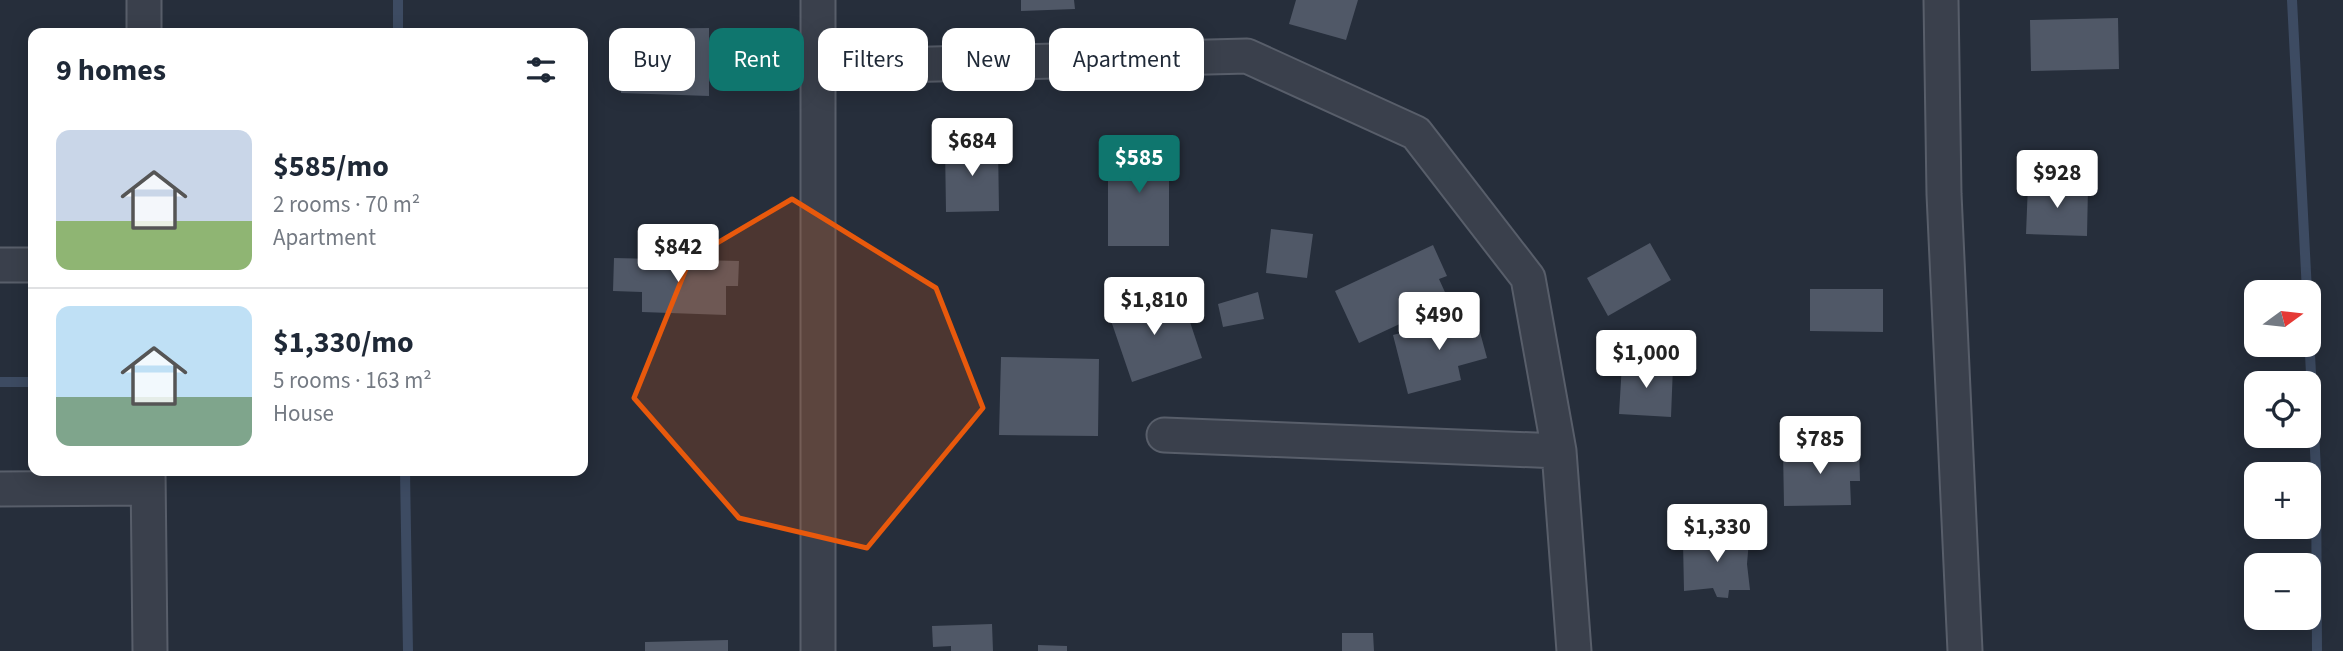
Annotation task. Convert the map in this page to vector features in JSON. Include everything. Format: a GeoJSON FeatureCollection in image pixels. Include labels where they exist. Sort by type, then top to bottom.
{"type":"FeatureCollection","features":[{"type":"Feature","properties":{"kind":"street"},"geometry":{"type":"LineString","coordinates":[[144,0],[144,28]]}},
{"type":"Feature","properties":{"kind":"street"},"geometry":{"type":"LineString","coordinates":[[818,0],[818,28]]}},
{"type":"Feature","properties":{"kind":"street"},"geometry":{"type":"LineString","coordinates":[[1941,0],[1944,194],[1965,651]]}},
{"type":"Feature","properties":{"kind":"street"},"geometry":{"type":"LineString","coordinates":[[928,64],[1247,56],[1416,133],[1528,278],[1559,450],[1574,651]]}},
{"type":"Feature","properties":{"kind":"street"},"geometry":{"type":"LineString","coordinates":[[818,91],[818,651]]}},
{"type":"Feature","properties":{"kind":"street"},"geometry":{"type":"LineString","coordinates":[[0,265],[28,265]]}},
{"type":"Feature","properties":{"kind":"street"},"geometry":{"type":"LineString","coordinates":[[1164,435],[1559,450]]}},
{"type":"Feature","properties":{"kind":"street"},"geometry":{"type":"LineString","coordinates":[[0,489],[148,479],[149,651]]}},
{"type":"Feature","properties":{"kind":"highlighted area"},"geometry":{"type":"Polygon","coordinates":[[[792,199],[936,288],[983,408],[867,548],[739,518],[634,398],[690,259],[792,199]]]}},
{"type":"Feature","properties":{"kind":"building"},"geometry":{"type":"Polygon","coordinates":[[[1021,0],[1074,0],[1075,9],[1021,11],[1021,0]]]}},
{"type":"Feature","properties":{"kind":"building"},"geometry":{"type":"Polygon","coordinates":[[[1296,0],[1358,0],[1346,40],[1289,24],[1296,0]]]}},
{"type":"Feature","properties":{"kind":"building"},"geometry":{"type":"Polygon","coordinates":[[[2118,18],[2119,69],[2031,71],[2030,20],[2118,18]]]}},
{"type":"Feature","properties":{"kind":"building"},"geometry":{"type":"Polygon","coordinates":[[[695,28],[709,28],[709,96],[621,93],[695,91],[695,28]]]}},
{"type":"Feature","properties":{"kind":"building"},"geometry":{"type":"Polygon","coordinates":[[[998,144],[999,211],[946,212],[945,146],[998,144]]]}},
{"type":"Feature","properties":{"kind":"building"},"geometry":{"type":"Polygon","coordinates":[[[1108,144],[1169,144],[1169,246],[1108,246],[1108,144]]]}},
{"type":"Feature","properties":{"kind":"building"},"geometry":{"type":"Polygon","coordinates":[[[2028,184],[2088,187],[2087,236],[2026,234],[2028,184]]]}},
{"type":"Feature","properties":{"kind":"building"},"geometry":{"type":"Polygon","coordinates":[[[1271,229],[1313,234],[1307,278],[1266,273],[1271,229]]]}},
{"type":"Feature","properties":{"kind":"building"},"geometry":{"type":"Polygon","coordinates":[[[1650,243],[1671,280],[1608,316],[1587,278],[1650,243]]]}},
{"type":"Feature","properties":{"kind":"building"},"geometry":{"type":"Polygon","coordinates":[[[1433,245],[1447,276],[1439,279],[1449,301],[1359,343],[1335,291],[1433,245]]]}},
{"type":"Feature","properties":{"kind":"building"},"geometry":{"type":"Polygon","coordinates":[[[614,258],[739,261],[738,286],[726,286],[726,315],[642,312],[642,292],[613,291],[614,258]]]}},
{"type":"Feature","properties":{"kind":"building"},"geometry":{"type":"Polygon","coordinates":[[[1810,289],[1883,289],[1883,332],[1810,331],[1810,289]]]}},
{"type":"Feature","properties":{"kind":"building"},"geometry":{"type":"Polygon","coordinates":[[[1258,292],[1264,319],[1223,327],[1218,304],[1258,292]]]}},
{"type":"Feature","properties":{"kind":"building"},"geometry":{"type":"Polygon","coordinates":[[[1153,294],[1158,309],[1183,301],[1202,358],[1132,382],[1107,309],[1153,294]]]}},
{"type":"Feature","properties":{"kind":"building"},"geometry":{"type":"Polygon","coordinates":[[[1475,314],[1487,358],[1458,366],[1461,380],[1408,394],[1393,335],[1475,314]]]}},
{"type":"Feature","properties":{"kind":"building"},"geometry":{"type":"Polygon","coordinates":[[[1001,357],[1099,359],[1098,436],[999,435],[1001,357]]]}},
{"type":"Feature","properties":{"kind":"building"},"geometry":{"type":"Polygon","coordinates":[[[1622,364],[1673,366],[1671,417],[1619,414],[1622,364]]]}},
{"type":"Feature","properties":{"kind":"building"},"geometry":{"type":"Polygon","coordinates":[[[1859,447],[1860,481],[1850,481],[1851,505],[1784,506],[1783,450],[1859,447]]]}},
{"type":"Feature","properties":{"kind":"building"},"geometry":{"type":"Polygon","coordinates":[[[1710,531],[1734,531],[1735,541],[1749,540],[1747,564],[1750,590],[1729,590],[1728,598],[1717,597],[1713,588],[1684,591],[1683,542],[1708,540],[1710,531]]]}},
{"type":"Feature","properties":{"kind":"building"},"geometry":{"type":"Polygon","coordinates":[[[992,624],[993,651],[951,651],[951,646],[933,647],[932,626],[992,624]]]}},
{"type":"Feature","properties":{"kind":"building"},"geometry":{"type":"Polygon","coordinates":[[[1342,633],[1373,633],[1374,651],[1342,651],[1342,633]]]}},
{"type":"Feature","properties":{"kind":"building"},"geometry":{"type":"Polygon","coordinates":[[[728,640],[728,651],[645,651],[645,642],[728,640]]]}},
{"type":"Feature","properties":{"kind":"building"},"geometry":{"type":"Polygon","coordinates":[[[1038,645],[1067,646],[1067,651],[1038,651],[1038,645]]]}},
{"type":"Feature","properties":{"kind":"waterway"},"geometry":{"type":"LineString","coordinates":[[398,0],[398,28]]}},
{"type":"Feature","properties":{"kind":"waterway"},"geometry":{"type":"LineString","coordinates":[[2292,0],[2306,280]]}},
{"type":"Feature","properties":{"kind":"waterway"},"geometry":{"type":"LineString","coordinates":[[2310,357],[2316,470],[2317,651]]}},
{"type":"Feature","properties":{"kind":"waterway"},"geometry":{"type":"LineString","coordinates":[[0,382],[28,382]]}},
{"type":"Feature","properties":{"kind":"waterway"},"geometry":{"type":"LineString","coordinates":[[405,476],[408,651]]}}]}
